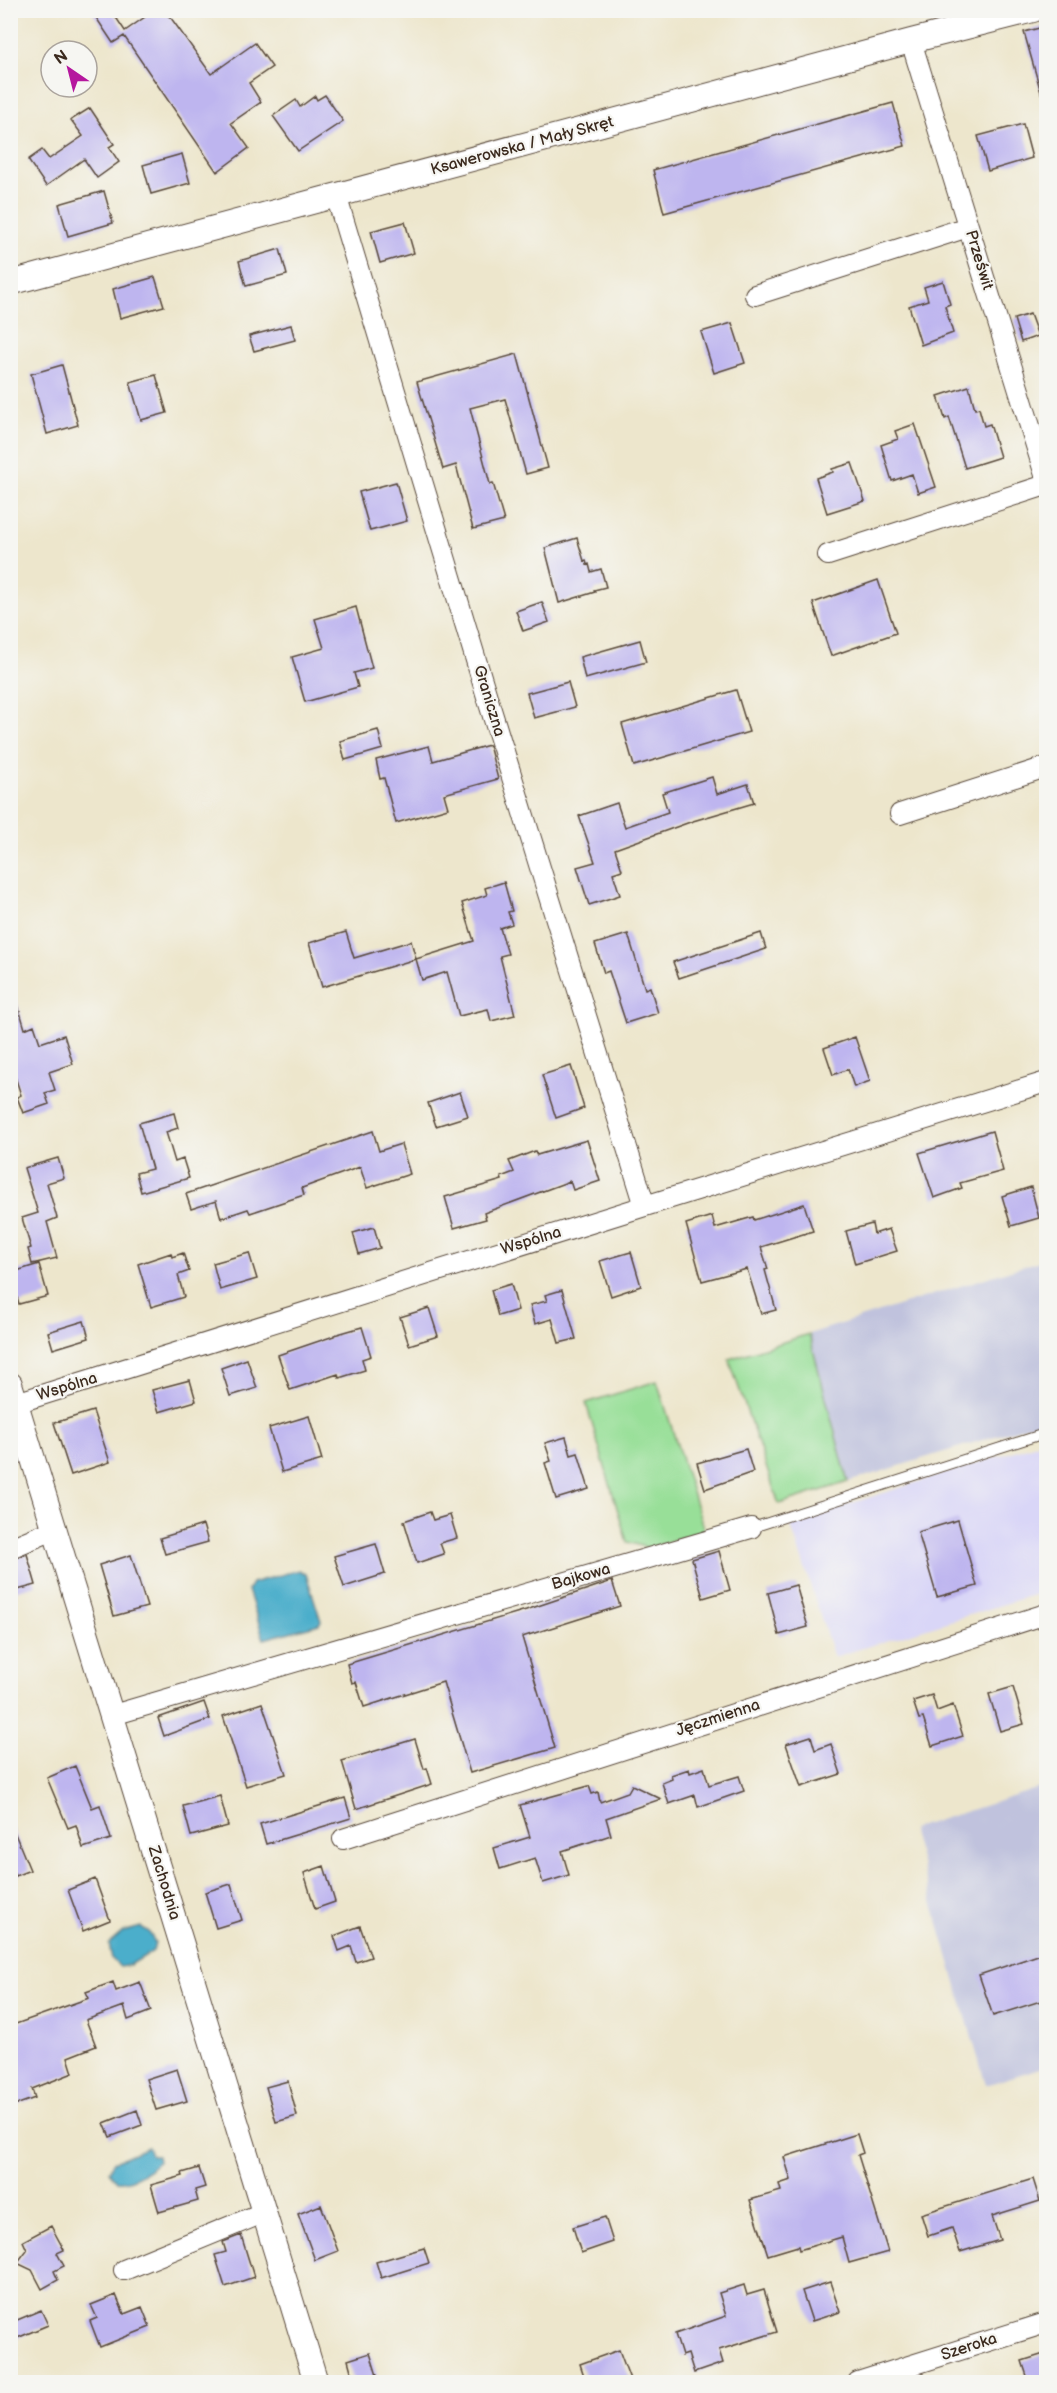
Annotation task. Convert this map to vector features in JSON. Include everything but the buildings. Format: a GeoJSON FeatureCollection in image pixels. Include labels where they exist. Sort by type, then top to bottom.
{"type":"FeatureCollection","features":[{"type":"Feature","properties":{"kind":"street","name":"Ksawerowska / Mały Skręt"},"geometry":{"type":"LineString","coordinates":[[10,283],[1033,10]]}},
{"type":"Feature","properties":{"kind":"street","name":"Prześwit"},"geometry":{"type":"LineString","coordinates":[[911,41],[1047,478]]}},
{"type":"Feature","properties":{"kind":"street","name":"Graniczna"},"geometry":{"type":"LineString","coordinates":[[336,195],[645,1206]]}},
{"type":"Feature","properties":{"kind":"street"},"geometry":{"type":"LineString","coordinates":[[755,295],[968,227]]}},
{"type":"Feature","properties":{"kind":"street"},"geometry":{"type":"LineString","coordinates":[[828,555],[1047,485]]}},
{"type":"Feature","properties":{"kind":"street"},"geometry":{"type":"LineString","coordinates":[[900,814],[1047,767]]}},
{"type":"Feature","properties":{"kind":"street","name":"Wspólna"},"geometry":{"type":"LineString","coordinates":[[13,1393],[645,1206],[1047,1082]]}},
{"type":"Feature","properties":{"kind":"street","name":"Zachodnia"},"geometry":{"type":"LineString","coordinates":[[13,1393],[316,2382]]}},
{"type":"Feature","properties":{"kind":"street","name":"Bajkowa"},"geometry":{"type":"LineString","coordinates":[[113,1715],[751,1528]]}},
{"type":"Feature","properties":{"kind":"street"},"geometry":{"type":"LineString","coordinates":[[10,1548],[56,1529]]}},
{"type":"Feature","properties":{"kind":"street","name":"Jęczmienna"},"geometry":{"type":"LineString","coordinates":[[343,1839],[1047,1614]]}},
{"type":"Feature","properties":{"kind":"street"},"geometry":{"type":"LineString","coordinates":[[124,2270],[265,2212]]}},
{"type":"Feature","properties":{"kind":"street","name":"Szeroka"},"geometry":{"type":"LineString","coordinates":[[858,2382],[1047,2323]]}},
{"type":"Feature","properties":{"kind":"lane","name":"Bajkowa"},"geometry":{"type":"LineString","coordinates":[[751,1528],[1047,1433]]}},
{"type":"Feature","properties":{"kind":"shaded area"},"geometry":{"type":"Polygon","coordinates":[[[1046,1259],[1046,1420],[848,1482],[809,1334],[1046,1259]]]}},
{"type":"Feature","properties":{"kind":"shaded area"},"geometry":{"type":"Polygon","coordinates":[[[1046,1441],[1046,1591],[834,1657],[790,1523],[1046,1441]]]}},
{"type":"Feature","properties":{"kind":"shaded area"},"geometry":{"type":"Polygon","coordinates":[[[1046,1786],[1046,2066],[986,2085],[911,1829],[1046,1786]]]}},
{"type":"Feature","properties":{"kind":"green space"},"geometry":{"type":"Polygon","coordinates":[[[809,1334],[848,1482],[779,1504],[729,1359],[809,1334]]]}},
{"type":"Feature","properties":{"kind":"green space"},"geometry":{"type":"Polygon","coordinates":[[[657,1381],[704,1530],[649,1548],[627,1542],[586,1403],[657,1381]]]}},
{"type":"Feature","properties":{"kind":"water"},"geometry":{"type":"Polygon","coordinates":[[[299,1570],[306,1574],[321,1621],[319,1624],[264,1639],[248,1590],[252,1583],[299,1570]]]}},
{"type":"Feature","properties":{"kind":"water"},"geometry":{"type":"Polygon","coordinates":[[[141,1927],[148,1931],[155,1942],[153,1951],[130,1965],[120,1967],[112,1959],[109,1944],[123,1932],[141,1927]]]}},
{"type":"Feature","properties":{"kind":"water"},"geometry":{"type":"Polygon","coordinates":[[[148,2147],[151,2156],[157,2156],[158,2162],[133,2178],[117,2181],[109,2171],[113,2162],[148,2147]]]}}]}
